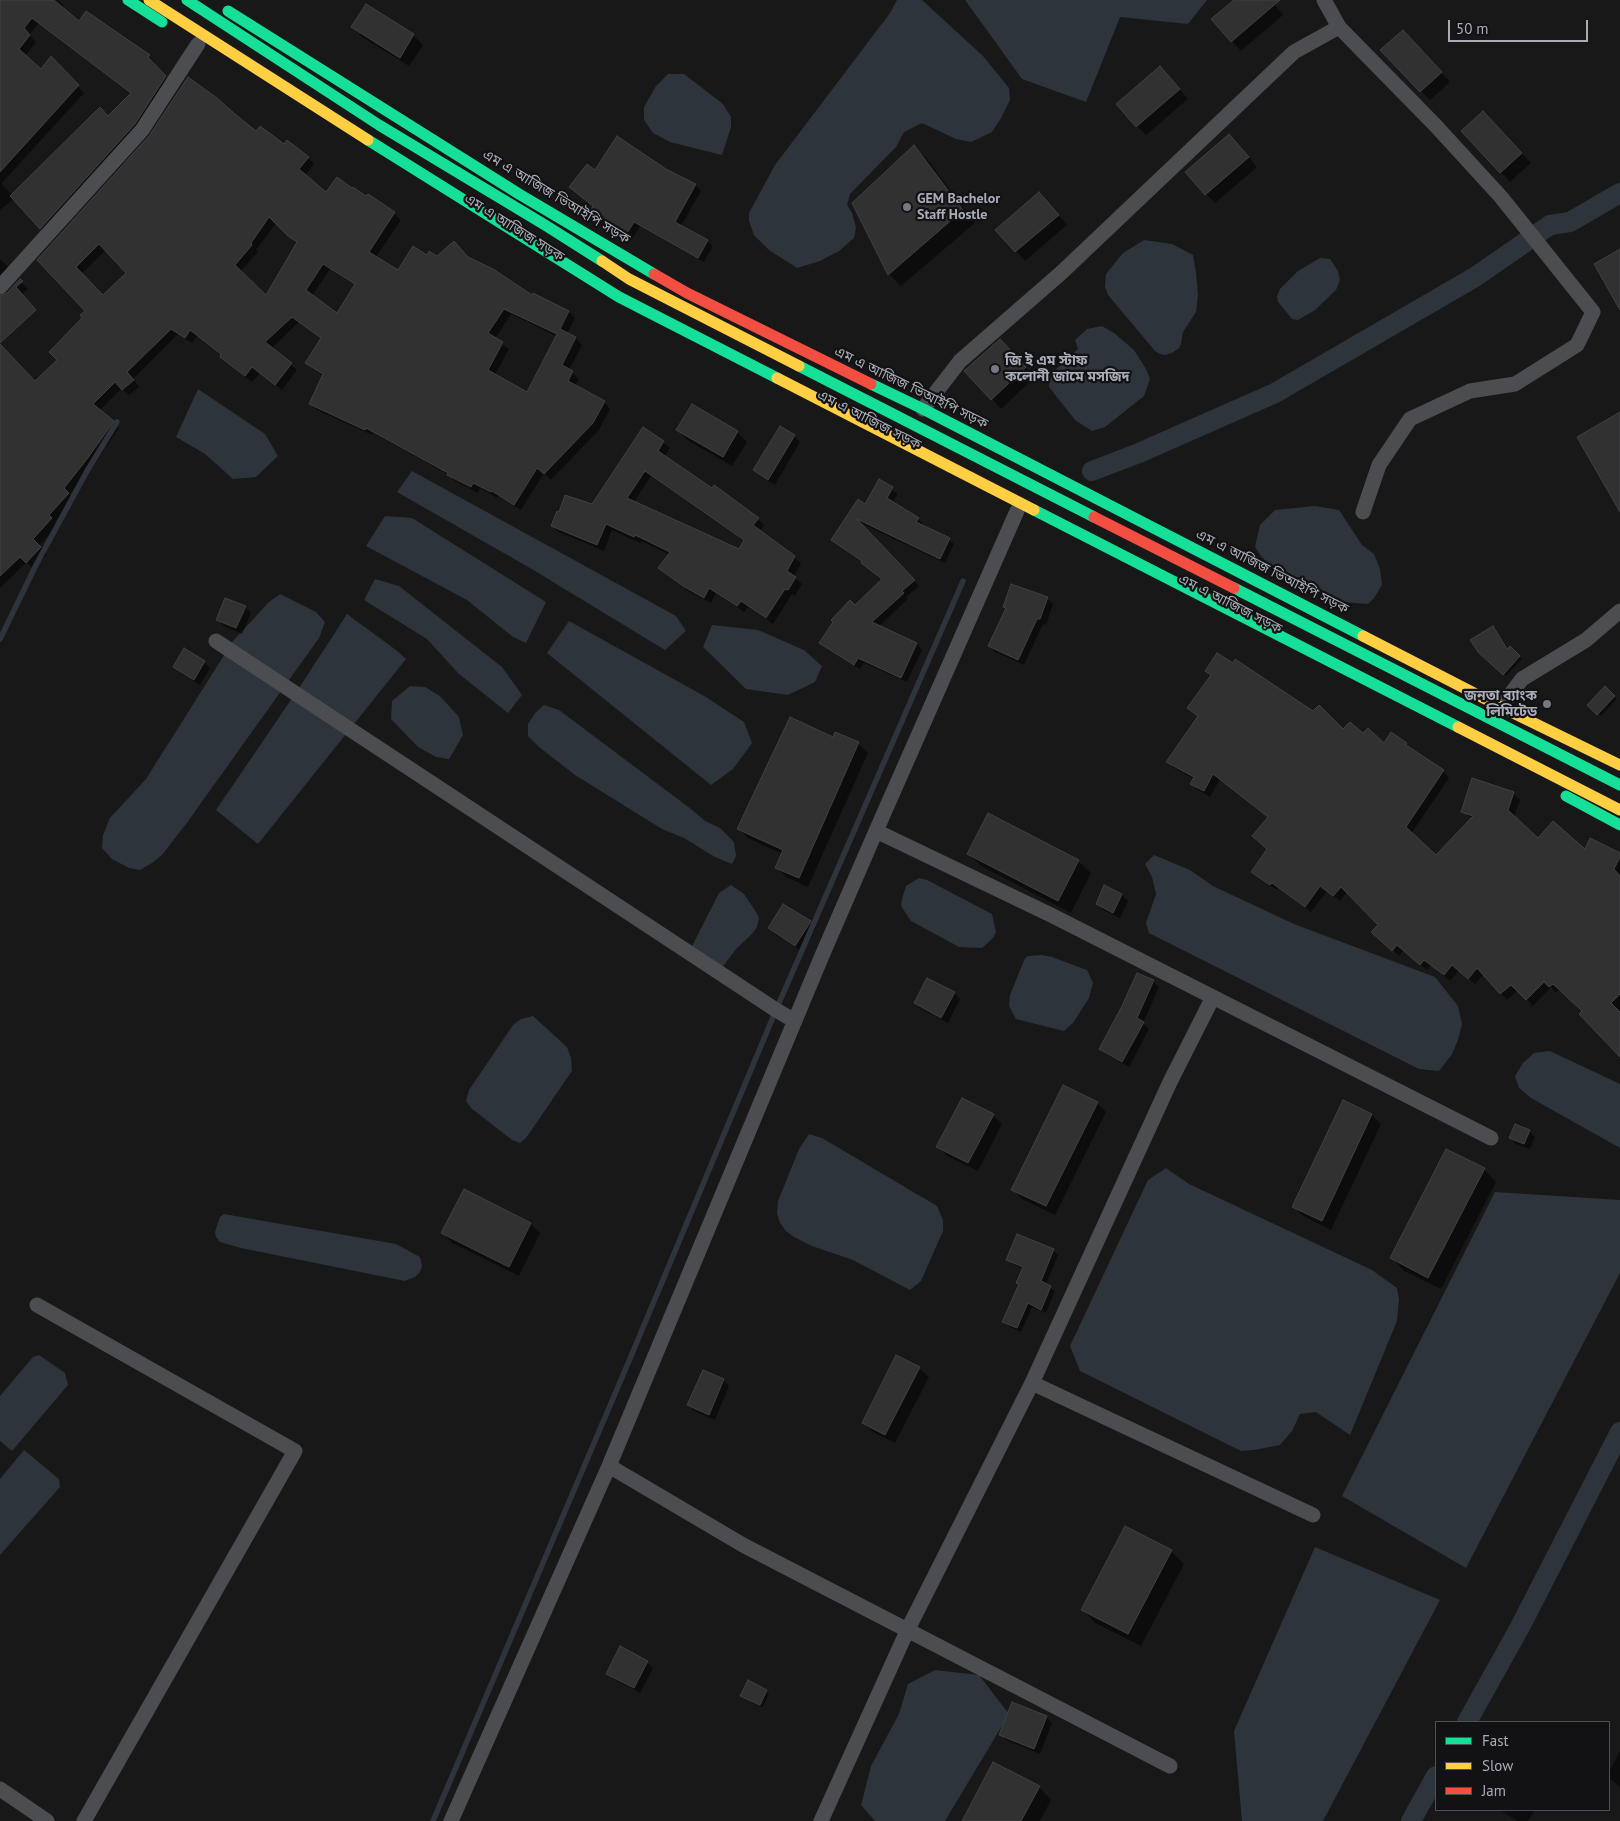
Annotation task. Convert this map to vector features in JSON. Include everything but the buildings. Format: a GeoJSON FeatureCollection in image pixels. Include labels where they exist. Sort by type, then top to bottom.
{"type":"FeatureCollection","features":[{"type":"Feature","properties":{"kind":"main road"},"geometry":{"type":"LineString","coordinates":[[128,0],[255,82]]}},
{"type":"Feature","properties":{"kind":"main road"},"geometry":{"type":"LineString","coordinates":[[149,0],[449,192],[619,297],[1620,810]]}},
{"type":"Feature","properties":{"kind":"main road"},"geometry":{"type":"LineString","coordinates":[[188,0],[379,124],[545,225],[629,279],[1620,785]]}},
{"type":"Feature","properties":{"kind":"main road","name":"এম এ আজিজ ভিআইপি সড়ক"},"geometry":{"type":"LineString","coordinates":[[217,4],[519,194],[687,293],[922,409],[1501,707],[1620,765]]}},
{"type":"Feature","properties":{"kind":"main road","name":"এম এ আজিজ সড়ক"},"geometry":{"type":"LineString","coordinates":[[571,280],[613,306],[657,329],[1017,511],[1483,753]]}},
{"type":"Feature","properties":{"kind":"main road"},"geometry":{"type":"LineString","coordinates":[[1551,789],[1620,825]]}},
{"type":"Feature","properties":{"kind":"street"},"geometry":{"type":"LineString","coordinates":[[1324,0],[1339,27],[1436,126],[1501,197],[1593,312],[1577,345],[1515,384],[1470,391],[1410,419],[1379,466],[1363,512]]}},
{"type":"Feature","properties":{"kind":"street"},"geometry":{"type":"LineString","coordinates":[[922,409],[960,361],[1061,273],[1294,52],[1339,27]]}},
{"type":"Feature","properties":{"kind":"street"},"geometry":{"type":"LineString","coordinates":[[0,287],[142,130],[198,44]]}},
{"type":"Feature","properties":{"kind":"street"},"geometry":{"type":"LineString","coordinates":[[450,1821],[609,1466],[876,831],[1017,511]]}},
{"type":"Feature","properties":{"kind":"street"},"geometry":{"type":"LineString","coordinates":[[1501,707],[1522,679],[1586,640],[1620,611]]}},
{"type":"Feature","properties":{"kind":"street"},"geometry":{"type":"LineString","coordinates":[[216,641],[795,1021]]}},
{"type":"Feature","properties":{"kind":"street"},"geometry":{"type":"LineString","coordinates":[[876,831],[1051,915],[1491,1138]]}},
{"type":"Feature","properties":{"kind":"street"},"geometry":{"type":"LineString","coordinates":[[821,1821],[908,1629],[1032,1383],[1170,1082],[1214,997]]}},
{"type":"Feature","properties":{"kind":"street"},"geometry":{"type":"LineString","coordinates":[[36,1305],[294,1452],[84,1821]]}},
{"type":"Feature","properties":{"kind":"street"},"geometry":{"type":"LineString","coordinates":[[1032,1383],[1313,1515]]}},
{"type":"Feature","properties":{"kind":"street"},"geometry":{"type":"LineString","coordinates":[[609,1466],[743,1545],[1170,1766]]}},
{"type":"Feature","properties":{"kind":"street"},"geometry":{"type":"LineString","coordinates":[[0,1789],[48,1821]]}},
{"type":"Feature","properties":{"kind":"shaded area"},"geometry":{"type":"Polygon","coordinates":[[[897,0],[922,0],[983,56],[1009,88],[1010,100],[992,132],[971,142],[956,139],[922,123],[904,132],[896,147],[850,194],[847,205],[852,213],[856,228],[854,238],[839,251],[820,261],[797,268],[769,250],[754,235],[749,221],[749,213],[775,165],[890,13],[897,0]]]}},
{"type":"Feature","properties":{"kind":"shaded area"},"geometry":{"type":"Polygon","coordinates":[[[965,0],[1207,0],[1188,24],[1120,17],[1086,102],[1022,79],[965,0]]]}},
{"type":"Feature","properties":{"kind":"shaded area"},"geometry":{"type":"Polygon","coordinates":[[[668,74],[684,74],[723,104],[731,117],[731,127],[722,155],[670,142],[653,133],[644,120],[644,107],[656,86],[668,74]]]}},
{"type":"Feature","properties":{"kind":"shaded area"},"geometry":{"type":"Polygon","coordinates":[[[1144,240],[1172,244],[1193,255],[1198,294],[1196,312],[1183,332],[1179,348],[1165,355],[1155,351],[1108,295],[1105,287],[1106,274],[1123,253],[1144,240]]]}},
{"type":"Feature","properties":{"kind":"shaded area"},"geometry":{"type":"Polygon","coordinates":[[[1320,258],[1330,259],[1338,271],[1340,280],[1336,290],[1315,310],[1298,320],[1292,319],[1278,302],[1277,296],[1280,289],[1298,271],[1320,258]]]}},
{"type":"Feature","properties":{"kind":"shaded area"},"geometry":{"type":"Polygon","coordinates":[[[1102,326],[1114,333],[1134,350],[1150,379],[1144,396],[1105,427],[1092,431],[1075,420],[1049,387],[1049,383],[1052,373],[1078,349],[1075,340],[1087,329],[1102,326]]]}},
{"type":"Feature","properties":{"kind":"shaded area"},"geometry":{"type":"Polygon","coordinates":[[[198,389],[265,434],[278,456],[256,477],[233,479],[205,454],[176,437],[198,389]]]}},
{"type":"Feature","properties":{"kind":"shaded area"},"geometry":{"type":"Polygon","coordinates":[[[412,471],[676,616],[686,631],[665,650],[530,568],[397,492],[412,471]]]}},
{"type":"Feature","properties":{"kind":"shaded area"},"geometry":{"type":"Polygon","coordinates":[[[1315,506],[1339,510],[1362,545],[1374,554],[1380,569],[1382,585],[1368,604],[1342,602],[1291,579],[1270,565],[1255,547],[1260,525],[1275,510],[1315,506]]]}},
{"type":"Feature","properties":{"kind":"shaded area"},"geometry":{"type":"Polygon","coordinates":[[[385,516],[412,518],[546,602],[526,643],[513,637],[467,600],[366,546],[385,516]]]}},
{"type":"Feature","properties":{"kind":"shaded area"},"geometry":{"type":"Polygon","coordinates":[[[375,579],[399,586],[502,667],[522,695],[508,713],[459,674],[427,639],[364,600],[375,579]]]}},
{"type":"Feature","properties":{"kind":"shaded area"},"geometry":{"type":"Polygon","coordinates":[[[280,594],[316,612],[325,622],[319,638],[162,855],[140,870],[129,868],[112,859],[102,848],[103,835],[110,818],[146,779],[233,641],[269,602],[280,594]]]}},
{"type":"Feature","properties":{"kind":"shaded area"},"geometry":{"type":"Polygon","coordinates":[[[347,614],[406,659],[258,844],[216,810],[347,614]]]}},
{"type":"Feature","properties":{"kind":"shaded area"},"geometry":{"type":"Polygon","coordinates":[[[569,621],[706,697],[744,722],[752,743],[733,769],[711,785],[547,653],[569,621]]]}},
{"type":"Feature","properties":{"kind":"shaded area"},"geometry":{"type":"Polygon","coordinates":[[[712,625],[758,630],[804,650],[822,666],[815,682],[788,695],[746,689],[703,647],[712,625]]]}},
{"type":"Feature","properties":{"kind":"shaded area"},"geometry":{"type":"Polygon","coordinates":[[[410,686],[425,687],[440,696],[459,717],[463,735],[449,759],[436,757],[418,747],[391,719],[392,701],[410,686]]]}},
{"type":"Feature","properties":{"kind":"shaded area"},"geometry":{"type":"Polygon","coordinates":[[[544,705],[559,710],[705,821],[720,828],[734,842],[736,856],[732,864],[715,857],[684,838],[662,829],[575,775],[539,747],[528,736],[528,724],[536,712],[544,705]]]}},
{"type":"Feature","properties":{"kind":"shaded area"},"geometry":{"type":"Polygon","coordinates":[[[1154,855],[1190,870],[1213,886],[1294,924],[1435,977],[1458,1006],[1462,1024],[1452,1054],[1439,1071],[1419,1069],[1149,933],[1146,923],[1156,894],[1152,877],[1145,864],[1154,855]]]}},
{"type":"Feature","properties":{"kind":"shaded area"},"geometry":{"type":"Polygon","coordinates":[[[919,878],[927,880],[992,914],[996,932],[993,938],[982,948],[959,947],[911,921],[901,906],[902,899],[906,886],[919,878]]]}},
{"type":"Feature","properties":{"kind":"shaded area"},"geometry":{"type":"Polygon","coordinates":[[[731,885],[744,894],[759,918],[757,927],[752,934],[736,949],[724,965],[716,968],[692,946],[719,893],[731,885]]]}},
{"type":"Feature","properties":{"kind":"shaded area"},"geometry":{"type":"Polygon","coordinates":[[[1042,955],[1087,970],[1093,983],[1089,998],[1073,1023],[1064,1031],[1016,1019],[1009,1006],[1010,995],[1025,958],[1042,955]]]}},
{"type":"Feature","properties":{"kind":"shaded area"},"geometry":{"type":"Polygon","coordinates":[[[533,1016],[567,1047],[571,1058],[572,1071],[526,1138],[520,1143],[512,1140],[471,1108],[466,1101],[469,1090],[513,1025],[521,1019],[533,1016]]]}},
{"type":"Feature","properties":{"kind":"shaded area"},"geometry":{"type":"Polygon","coordinates":[[[1550,1051],[1620,1084],[1620,1148],[1531,1098],[1519,1088],[1515,1076],[1523,1063],[1534,1053],[1550,1051]]]}},
{"type":"Feature","properties":{"kind":"shaded area"},"geometry":{"type":"Polygon","coordinates":[[[809,1134],[822,1138],[937,1206],[943,1220],[943,1231],[921,1281],[910,1290],[853,1260],[812,1246],[794,1237],[780,1223],[777,1213],[778,1201],[799,1149],[809,1134]]]}},
{"type":"Feature","properties":{"kind":"shaded area"},"geometry":{"type":"Polygon","coordinates":[[[1166,1168],[1189,1184],[1372,1270],[1397,1288],[1399,1299],[1397,1321],[1350,1435],[1316,1412],[1300,1414],[1292,1431],[1280,1445],[1241,1451],[1080,1371],[1070,1346],[1148,1180],[1166,1168]]]}},
{"type":"Feature","properties":{"kind":"shaded area"},"geometry":{"type":"Polygon","coordinates":[[[1495,1192],[1620,1200],[1620,1273],[1466,1568],[1342,1496],[1495,1192]]]}},
{"type":"Feature","properties":{"kind":"shaded area"},"geometry":{"type":"Polygon","coordinates":[[[224,1214],[396,1244],[420,1257],[422,1266],[420,1272],[415,1277],[405,1281],[241,1248],[220,1242],[216,1237],[215,1232],[220,1217],[224,1214]]]}},
{"type":"Feature","properties":{"kind":"shaded area"},"geometry":{"type":"Polygon","coordinates":[[[39,1355],[65,1373],[68,1385],[12,1451],[0,1441],[0,1396],[33,1357],[39,1355]]]}},
{"type":"Feature","properties":{"kind":"shaded area"},"geometry":{"type":"Polygon","coordinates":[[[24,1450],[59,1479],[60,1487],[0,1555],[0,1479],[24,1450]]]}},
{"type":"Feature","properties":{"kind":"shaded area"},"geometry":{"type":"Polygon","coordinates":[[[1315,1547],[1440,1600],[1323,1821],[1242,1821],[1234,1731],[1315,1547]]]}},
{"type":"Feature","properties":{"kind":"shaded area"},"geometry":{"type":"Polygon","coordinates":[[[935,1670],[979,1675],[1009,1714],[945,1821],[875,1821],[861,1805],[871,1766],[899,1714],[908,1684],[935,1670]]]}},
{"type":"Feature","properties":{"kind":"waterway"},"geometry":{"type":"LineString","coordinates":[[1092,471],[1139,453],[1275,393],[1475,277],[1550,225],[1570,222],[1620,193]]}},
{"type":"Feature","properties":{"kind":"waterway"},"geometry":{"type":"LineString","coordinates":[[0,639],[36,565],[87,471],[117,422]]}},
{"type":"Feature","properties":{"kind":"waterway"},"geometry":{"type":"LineString","coordinates":[[433,1821],[776,1010],[963,581]]}},
{"type":"Feature","properties":{"kind":"waterway"},"geometry":{"type":"LineString","coordinates":[[1468,1721],[1520,1627],[1620,1432]]}},
{"type":"Feature","properties":{"kind":"waterway"},"geometry":{"type":"LineString","coordinates":[[1411,1821],[1435,1778]]}},
{"type":"Feature","properties":{"kind":"traffic: fast"},"geometry":{"type":"LineString","coordinates":[[128,0],[162,22]]}},
{"type":"Feature","properties":{"kind":"traffic: fast"},"geometry":{"type":"LineString","coordinates":[[187,0],[379,125],[602,261]]}},
{"type":"Feature","properties":{"kind":"traffic: fast"},"geometry":{"type":"LineString","coordinates":[[228,11],[519,194],[654,274]]}},
{"type":"Feature","properties":{"kind":"traffic: fast"},"geometry":{"type":"LineString","coordinates":[[368,140],[619,297],[777,378]]}},
{"type":"Feature","properties":{"kind":"traffic: fast"},"geometry":{"type":"LineString","coordinates":[[799,366],[1094,517]]}},
{"type":"Feature","properties":{"kind":"traffic: fast"},"geometry":{"type":"LineString","coordinates":[[871,384],[1363,636]]}},
{"type":"Feature","properties":{"kind":"traffic: fast"},"geometry":{"type":"LineString","coordinates":[[1034,510],[1458,727]]}},
{"type":"Feature","properties":{"kind":"traffic: fast"},"geometry":{"type":"LineString","coordinates":[[1234,588],[1620,785]]}},
{"type":"Feature","properties":{"kind":"traffic: fast"},"geometry":{"type":"LineString","coordinates":[[1566,796],[1620,825]]}},
{"type":"Feature","properties":{"kind":"traffic: slow"},"geometry":{"type":"LineString","coordinates":[[149,0],[368,140]]}},
{"type":"Feature","properties":{"kind":"traffic: slow"},"geometry":{"type":"LineString","coordinates":[[602,261],[629,279],[799,366]]}},
{"type":"Feature","properties":{"kind":"traffic: slow"},"geometry":{"type":"LineString","coordinates":[[777,378],[1034,510]]}},
{"type":"Feature","properties":{"kind":"traffic: slow"},"geometry":{"type":"LineString","coordinates":[[1363,636],[1501,707],[1620,765]]}},
{"type":"Feature","properties":{"kind":"traffic: slow"},"geometry":{"type":"LineString","coordinates":[[1458,727],[1620,810]]}},
{"type":"Feature","properties":{"kind":"traffic: jam"},"geometry":{"type":"LineString","coordinates":[[654,274],[687,293],[871,384]]}},
{"type":"Feature","properties":{"kind":"traffic: jam"},"geometry":{"type":"LineString","coordinates":[[1094,517],[1234,588]]}},
{"type":"Feature","properties":{"kind":"place","name":"GEM Bachelor Staff Hostle"},"geometry":{"type":"Point","coordinates":[907,207]}},
{"type":"Feature","properties":{"kind":"place","name":"জি ই এম স্টাফ কলোনী জামে মসজিদ"},"geometry":{"type":"Point","coordinates":[995,369]}},
{"type":"Feature","properties":{"kind":"place","name":"জনতা ব্যাংক লিমিটেড"},"geometry":{"type":"Point","coordinates":[1547,704]}}]}
